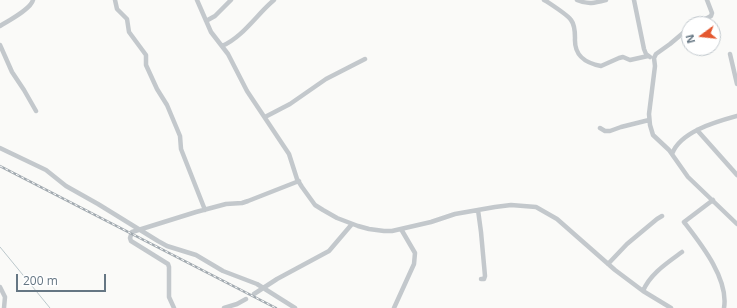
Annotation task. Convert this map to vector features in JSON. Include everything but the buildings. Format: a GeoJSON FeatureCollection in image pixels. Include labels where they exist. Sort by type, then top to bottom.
{"type":"FeatureCollection","features":[{"type":"Feature","properties":{"kind":"street"},"geometry":{"type":"LineString","coordinates":[[0,26],[28,8],[33,0]]}},
{"type":"Feature","properties":{"kind":"street"},"geometry":{"type":"LineString","coordinates":[[115,0],[116,7],[127,18],[128,32],[146,55],[146,65],[157,89],[167,105],[180,136],[181,149],[205,210]]}},
{"type":"Feature","properties":{"kind":"street"},"geometry":{"type":"LineString","coordinates":[[197,0],[211,32],[231,59],[247,91],[289,154],[304,191],[315,204],[337,218],[377,231],[392,231],[431,222],[455,214],[511,205],[529,206],[542,209],[557,219],[608,264],[643,291],[669,308]]}},
{"type":"Feature","properties":{"kind":"street"},"geometry":{"type":"LineString","coordinates":[[206,21],[215,16],[231,0]]}},
{"type":"Feature","properties":{"kind":"street"},"geometry":{"type":"LineString","coordinates":[[222,46],[229,43],[254,21],[259,14],[274,0]]}},
{"type":"Feature","properties":{"kind":"street"},"geometry":{"type":"LineString","coordinates":[[544,0],[571,20],[575,29],[574,43],[579,56],[584,60],[601,66],[623,57],[630,60],[648,56],[654,58]]}},
{"type":"Feature","properties":{"kind":"street"},"geometry":{"type":"LineString","coordinates":[[577,0],[585,4],[592,4],[606,0]]}},
{"type":"Feature","properties":{"kind":"street"},"geometry":{"type":"LineString","coordinates":[[634,0],[644,49],[648,56]]}},
{"type":"Feature","properties":{"kind":"street"},"geometry":{"type":"LineString","coordinates":[[707,0],[712,13],[711,16]]}},
{"type":"Feature","properties":{"kind":"street"},"geometry":{"type":"LineString","coordinates":[[681,35],[656,54],[654,58],[655,66],[649,114],[653,135],[672,154],[688,176],[737,224]]}},
{"type":"Feature","properties":{"kind":"street"},"geometry":{"type":"LineString","coordinates":[[0,45],[12,72],[36,111]]}},
{"type":"Feature","properties":{"kind":"street"},"geometry":{"type":"LineString","coordinates":[[730,54],[737,84]]}},
{"type":"Feature","properties":{"kind":"street"},"geometry":{"type":"LineString","coordinates":[[265,117],[290,104],[326,79],[365,59]]}},
{"type":"Feature","properties":{"kind":"street"},"geometry":{"type":"LineString","coordinates":[[672,154],[675,146],[697,130],[709,124],[737,116]]}},
{"type":"Feature","properties":{"kind":"street"},"geometry":{"type":"LineString","coordinates":[[600,128],[605,131],[610,131],[621,126],[649,120]]}},
{"type":"Feature","properties":{"kind":"street"},"geometry":{"type":"LineString","coordinates":[[697,130],[737,175]]}},
{"type":"Feature","properties":{"kind":"street"},"geometry":{"type":"LineString","coordinates":[[0,148],[46,170],[66,186],[167,246],[196,255],[223,271],[264,288],[295,308]]}},
{"type":"Feature","properties":{"kind":"street"},"geometry":{"type":"LineString","coordinates":[[174,308],[169,297],[169,265],[132,241],[130,238],[132,234],[139,230],[226,204],[242,203],[299,181]]}},
{"type":"Feature","properties":{"kind":"street"},"geometry":{"type":"LineString","coordinates":[[713,200],[684,222],[700,242],[717,272],[725,297],[724,308]]}},
{"type":"Feature","properties":{"kind":"street"},"geometry":{"type":"LineString","coordinates":[[478,210],[485,276],[484,279],[481,279]]}},
{"type":"Feature","properties":{"kind":"street"},"geometry":{"type":"LineString","coordinates":[[608,264],[627,244],[662,216]]}},
{"type":"Feature","properties":{"kind":"street"},"geometry":{"type":"LineString","coordinates":[[254,294],[329,251],[352,224]]}},
{"type":"Feature","properties":{"kind":"street"},"geometry":{"type":"LineString","coordinates":[[394,308],[414,264],[415,253],[401,229]]}},
{"type":"Feature","properties":{"kind":"street"},"geometry":{"type":"LineString","coordinates":[[643,291],[650,279],[661,268],[682,252]]}},
{"type":"Feature","properties":{"kind":"street"},"geometry":{"type":"LineString","coordinates":[[0,287],[5,297],[4,308]]}},
{"type":"Feature","properties":{"kind":"street"},"geometry":{"type":"LineString","coordinates":[[224,308],[237,304],[246,299]]}},
{"type":"Feature","properties":{"kind":"waterway"},"geometry":{"type":"LineString","coordinates":[[0,247],[50,308]]}},
{"type":"Feature","properties":{"kind":"railway"},"geometry":{"type":"LineString","coordinates":[[0,166],[276,308]]}}]}
